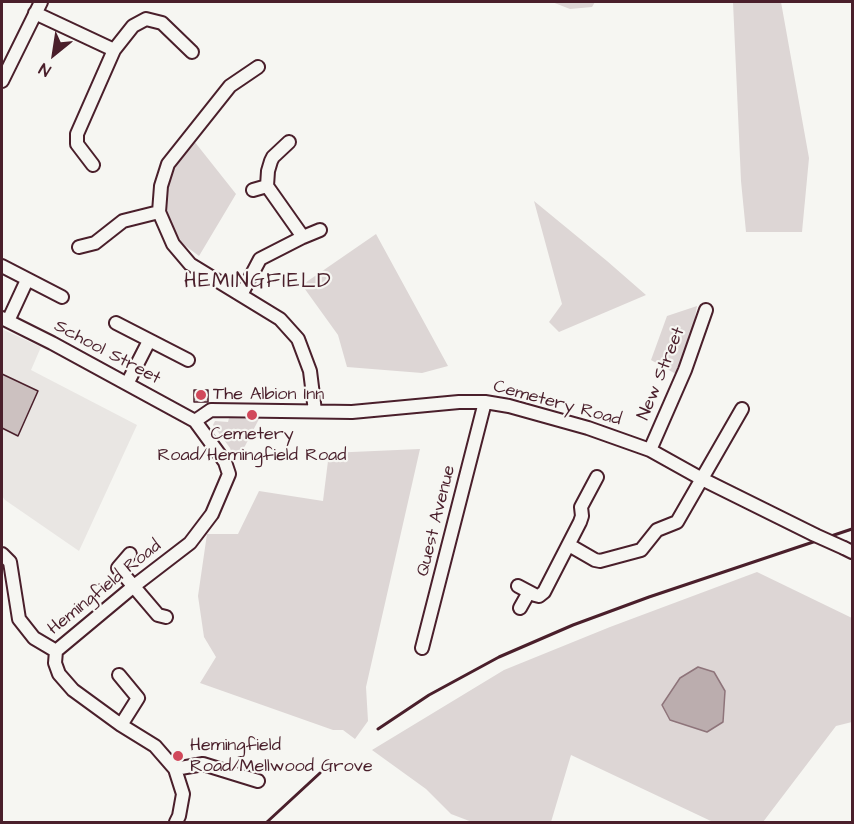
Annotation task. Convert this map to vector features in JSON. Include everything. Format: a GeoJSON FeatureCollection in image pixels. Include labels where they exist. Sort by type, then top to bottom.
{"type":"FeatureCollection","features":[{"type":"Feature","properties":{"kind":"street"},"geometry":{"type":"LineString","coordinates":[[2,81],[38,7],[114,50]]}},
{"type":"Feature","properties":{"kind":"street"},"geometry":{"type":"LineString","coordinates":[[93,165],[77,144],[77,134],[114,50],[133,26],[146,19],[162,23],[192,52]]}},
{"type":"Feature","properties":{"kind":"street"},"geometry":{"type":"LineString","coordinates":[[258,67],[230,86],[168,164],[161,186],[159,212],[173,244],[190,264],[280,319],[298,339],[310,371],[315,411]]}},
{"type":"Feature","properties":{"kind":"street"},"geometry":{"type":"LineString","coordinates":[[290,142],[273,157],[268,171],[267,186],[303,237]]}},
{"type":"Feature","properties":{"kind":"street"},"geometry":{"type":"LineString","coordinates":[[253,190],[267,186]]}},
{"type":"Feature","properties":{"kind":"street"},"geometry":{"type":"LineString","coordinates":[[79,247],[95,243],[123,221],[159,212]]}},
{"type":"Feature","properties":{"kind":"street"},"geometry":{"type":"LineString","coordinates":[[241,294],[260,259],[320,230]]}},
{"type":"Feature","properties":{"kind":"street"},"geometry":{"type":"LineString","coordinates":[[2,266],[62,297]]}},
{"type":"Feature","properties":{"kind":"street"},"geometry":{"type":"LineString","coordinates":[[5,319],[27,280]]}},
{"type":"Feature","properties":{"kind":"street","name":"New Street"},"geometry":{"type":"LineString","coordinates":[[650,450],[685,370],[706,310]]}},
{"type":"Feature","properties":{"kind":"street","name":"School Street"},"geometry":{"type":"LineString","coordinates":[[5,319],[195,422]]}},
{"type":"Feature","properties":{"kind":"street"},"geometry":{"type":"LineString","coordinates":[[116,323],[188,360]]}},
{"type":"Feature","properties":{"kind":"street"},"geometry":{"type":"LineString","coordinates":[[127,384],[149,341]]}},
{"type":"Feature","properties":{"kind":"street","name":"Cemetery Road"},"geometry":{"type":"LineString","coordinates":[[195,422],[211,410],[352,412],[459,402],[485,402],[509,406],[588,428],[650,450],[702,479],[848,550]]}},
{"type":"Feature","properties":{"kind":"street","name":"Quest Avenue"},"geometry":{"type":"LineString","coordinates":[[422,648],[485,402]]}},
{"type":"Feature","properties":{"kind":"street"},"geometry":{"type":"LineString","coordinates":[[569,545],[600,561],[641,550],[657,530],[677,522],[742,409]]}},
{"type":"Feature","properties":{"kind":"street","name":"Hemingfield Road"},"geometry":{"type":"LineString","coordinates":[[176,822],[183,794],[175,770],[155,746],[121,725],[73,690],[59,674],[55,663],[56,651],[190,543],[212,514],[229,474],[225,462],[195,422]]}},
{"type":"Feature","properties":{"kind":"street"},"geometry":{"type":"LineString","coordinates":[[520,609],[524,589],[538,596],[544,592],[581,519],[582,504],[597,477]]}},
{"type":"Feature","properties":{"kind":"street"},"geometry":{"type":"LineString","coordinates":[[2,554],[10,562],[19,619],[34,638],[56,651]]}},
{"type":"Feature","properties":{"kind":"street"},"geometry":{"type":"LineString","coordinates":[[130,554],[118,568],[158,615],[166,617]]}},
{"type":"Feature","properties":{"kind":"street"},"geometry":{"type":"LineString","coordinates":[[119,675],[138,698],[121,725]]}},
{"type":"Feature","properties":{"kind":"street"},"geometry":{"type":"LineString","coordinates":[[175,770],[203,764],[258,781]]}},
{"type":"Feature","properties":{"kind":"shaded area"},"geometry":{"type":"Polygon","coordinates":[[[552,2],[595,2],[592,7],[570,9],[552,2]]]}},
{"type":"Feature","properties":{"kind":"shaded area"},"geometry":{"type":"Polygon","coordinates":[[[733,2],[781,2],[809,158],[802,232],[746,232],[741,181],[733,2]]]}},
{"type":"Feature","properties":{"kind":"shaded area"},"geometry":{"type":"Polygon","coordinates":[[[194,141],[236,194],[199,256],[179,241],[168,218],[166,201],[169,182],[176,166],[194,141]]]}},
{"type":"Feature","properties":{"kind":"shaded area"},"geometry":{"type":"Polygon","coordinates":[[[534,201],[646,295],[559,332],[549,322],[562,304],[534,201]]]}},
{"type":"Feature","properties":{"kind":"shaded area"},"geometry":{"type":"Polygon","coordinates":[[[376,234],[448,366],[422,373],[347,367],[338,335],[302,285],[376,234]]]}},
{"type":"Feature","properties":{"kind":"shaded area"},"geometry":{"type":"Polygon","coordinates":[[[697,306],[692,333],[676,374],[651,360],[667,316],[697,306]]]}},
{"type":"Feature","properties":{"kind":"shaded area"},"geometry":{"type":"Polygon","coordinates":[[[2,329],[41,347],[31,370],[137,425],[79,551],[2,496],[2,329]]]}},
{"type":"Feature","properties":{"kind":"shaded area"},"geometry":{"type":"Polygon","coordinates":[[[229,418],[259,419],[245,446],[234,459],[230,448],[213,425],[215,421],[228,422],[229,418]]]}},
{"type":"Feature","properties":{"kind":"shaded area"},"geometry":{"type":"Polygon","coordinates":[[[420,449],[366,687],[368,721],[355,739],[343,730],[333,730],[200,683],[216,657],[204,637],[198,596],[207,534],[238,534],[259,491],[323,501],[329,453],[420,449]]]}},
{"type":"Feature","properties":{"kind":"shaded area"},"geometry":{"type":"Polygon","coordinates":[[[757,572],[852,618],[852,722],[836,726],[763,822],[713,822],[571,755],[551,822],[472,822],[451,814],[426,789],[372,750],[504,670],[610,627],[757,572]]]}},
{"type":"Feature","properties":{"kind":"shaded area"},"geometry":{"type":"Polygon","coordinates":[[[698,667],[714,672],[725,691],[723,722],[707,732],[670,720],[662,705],[680,678],[698,667]]]}},
{"type":"Feature","properties":{"kind":"building"},"geometry":{"type":"Polygon","coordinates":[[[2,374],[38,391],[18,436],[2,428],[2,374]]]}},
{"type":"Feature","properties":{"kind":"building"},"geometry":{"type":"Polygon","coordinates":[[[194,390],[208,390],[208,402],[194,402],[194,390]]]}},
{"type":"Feature","properties":{"kind":"railway"},"geometry":{"type":"LineString","coordinates":[[378,729],[429,695],[499,657],[573,625],[852,529]]}},
{"type":"Feature","properties":{"kind":"railway"},"geometry":{"type":"LineString","coordinates":[[267,822],[320,773]]}},
{"type":"Feature","properties":{"kind":"place","name":"The Albion Inn"},"geometry":{"type":"Point","coordinates":[201,395]}},
{"type":"Feature","properties":{"kind":"place","name":"Cemetery Road/Hemingfield Road"},"geometry":{"type":"Point","coordinates":[252,415]}},
{"type":"Feature","properties":{"kind":"place","name":"Hemingfield Road/Mellwood Grove"},"geometry":{"type":"Point","coordinates":[178,756]}},
{"type":"Feature","properties":{"kind":"district","name":"HEMINGFIELD"},"geometry":{"type":"Point","coordinates":[258,283]}}]}
